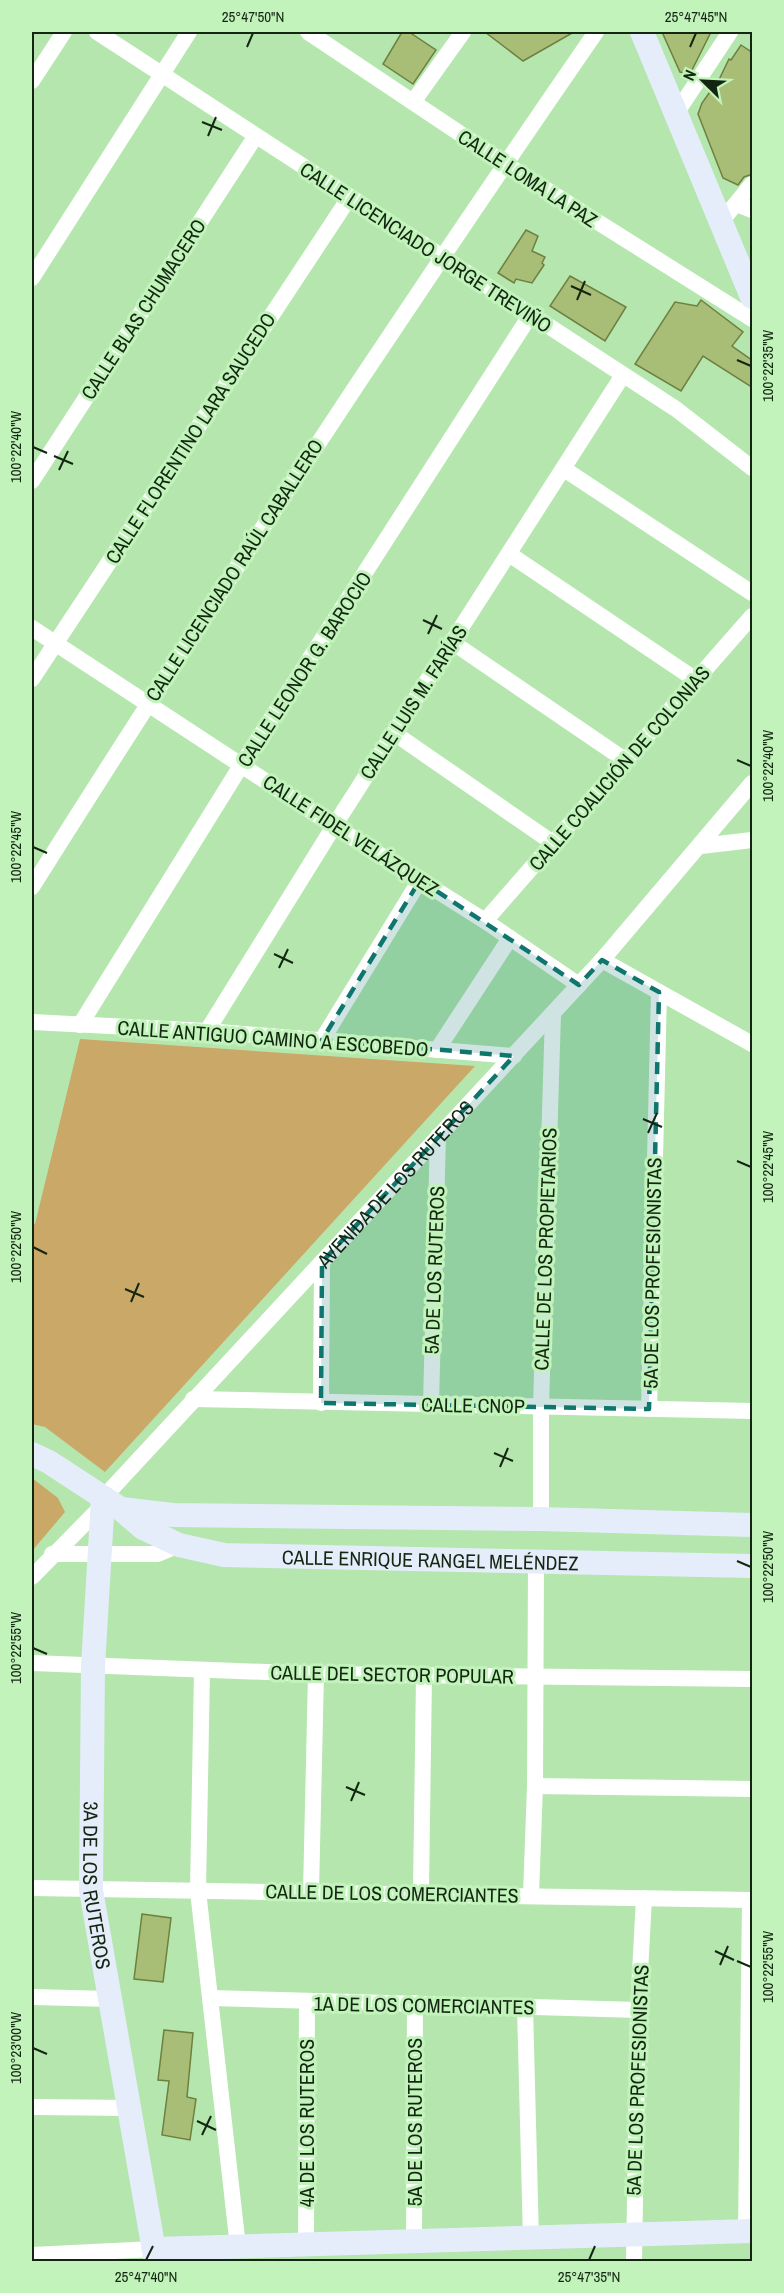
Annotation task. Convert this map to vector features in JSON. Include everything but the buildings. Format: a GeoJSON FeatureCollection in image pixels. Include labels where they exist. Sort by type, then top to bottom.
{"type":"FeatureCollection","features":[{"type":"Feature","properties":{"kind":"street"},"geometry":{"type":"LineString","coordinates":[[32,81],[64,32]]}},
{"type":"Feature","properties":{"kind":"street","name":"CALLE LICENCIADO JORGE TREVIÑO"},"geometry":{"type":"LineString","coordinates":[[97,32],[162,72],[255,137],[676,409],[753,468]]}},
{"type":"Feature","properties":{"kind":"street"},"geometry":{"type":"LineString","coordinates":[[32,278],[189,32]]}},
{"type":"Feature","properties":{"kind":"street"},"geometry":{"type":"LineString","coordinates":[[413,102],[463,32]]}},
{"type":"Feature","properties":{"kind":"street","name":"CALLE LICENCIADO RAÚL CABALLERO"},"geometry":{"type":"LineString","coordinates":[[32,887],[148,703],[441,256],[596,32]]}},
{"type":"Feature","properties":{"kind":"street"},"geometry":{"type":"LineString","coordinates":[[642,32],[720,223],[753,297]]}},
{"type":"Feature","properties":{"kind":"street"},"geometry":{"type":"LineString","coordinates":[[675,115],[730,32]]}},
{"type":"Feature","properties":{"kind":"street","name":"CALLE LOMA LA PAZ"},"geometry":{"type":"LineString","coordinates":[[318,34],[504,163],[753,319]]}},
{"type":"Feature","properties":{"kind":"street","name":"CALLE BLAS CHUMACERO"},"geometry":{"type":"LineString","coordinates":[[32,481],[255,137]]}},
{"type":"Feature","properties":{"kind":"street"},"geometry":{"type":"LineString","coordinates":[[720,223],[745,207],[753,184]]}},
{"type":"Feature","properties":{"kind":"street","name":"CALLE FLORENTINO LARA SAUCEDO"},"geometry":{"type":"LineString","coordinates":[[32,679],[349,198]]}},
{"type":"Feature","properties":{"kind":"street","name":"CALLE LEONOR G. BAROCIO"},"geometry":{"type":"LineString","coordinates":[[80,1025],[242,764],[531,314]]}},
{"type":"Feature","properties":{"kind":"street","name":"CALLE LUIS M. FARÍAS"},"geometry":{"type":"LineString","coordinates":[[207,1031],[334,826],[623,375]]}},
{"type":"Feature","properties":{"kind":"street"},"geometry":{"type":"LineString","coordinates":[[564,469],[753,593]]}},
{"type":"Feature","properties":{"kind":"street"},"geometry":{"type":"LineString","coordinates":[[509,554],[696,680]]}},
{"type":"Feature","properties":{"kind":"street","name":"CALLE COALICIÓN DE COLONIAS"},"geometry":{"type":"LineString","coordinates":[[485,921],[753,616]]}},
{"type":"Feature","properties":{"kind":"street","name":"CALLE FIDEL VELÁZQUEZ"},"geometry":{"type":"LineString","coordinates":[[32,628],[334,826],[485,921],[579,985]]}},
{"type":"Feature","properties":{"kind":"street"},"geometry":{"type":"LineString","coordinates":[[452,642],[625,760]]}},
{"type":"Feature","properties":{"kind":"street"},"geometry":{"type":"LineString","coordinates":[[394,734],[553,843]]}},
{"type":"Feature","properties":{"kind":"street","name":"AVENIDA DE LOS RUTEROS"},"geometry":{"type":"LineString","coordinates":[[32,1577],[52,1554],[108,1505],[193,1400],[602,960],[753,783]]}},
{"type":"Feature","properties":{"kind":"street"},"geometry":{"type":"LineString","coordinates":[[701,846],[753,840]]}},
{"type":"Feature","properties":{"kind":"street"},"geometry":{"type":"LineString","coordinates":[[322,1040],[420,880]]}},
{"type":"Feature","properties":{"kind":"street"},"geometry":{"type":"LineString","coordinates":[[437,1050],[510,938]]}},
{"type":"Feature","properties":{"kind":"street"},"geometry":{"type":"LineString","coordinates":[[602,960],[753,1044]]}},
{"type":"Feature","properties":{"kind":"street","name":"5A DE LOS PROFESIONISTAS"},"geometry":{"type":"LineString","coordinates":[[649,1409],[659,992]]}},
{"type":"Feature","properties":{"kind":"street","name":"CALLE DE LOS PROPIETARIOS"},"geometry":{"type":"LineString","coordinates":[[541,1519],[541,1407],[552,1014]]}},
{"type":"Feature","properties":{"kind":"street","name":"CALLE ANTIGUO CAMINO A ESCOBEDO"},"geometry":{"type":"LineString","coordinates":[[32,1022],[207,1031],[514,1056]]}},
{"type":"Feature","properties":{"kind":"street","name":"5A DE LOS RUTEROS"},"geometry":{"type":"LineString","coordinates":[[430,1404],[438,1136]]}},
{"type":"Feature","properties":{"kind":"street"},"geometry":{"type":"LineString","coordinates":[[321,1403],[322,1262]]}},
{"type":"Feature","properties":{"kind":"street","name":"CALLE CNOP"},"geometry":{"type":"LineString","coordinates":[[193,1400],[753,1411]]}},
{"type":"Feature","properties":{"kind":"street","name":"CALLE ENRIQUE RANGEL MELÉNDEZ"},"geometry":{"type":"LineString","coordinates":[[32,1454],[49,1462],[143,1528],[179,1545],[208,1552],[244,1556],[753,1566]]}},
{"type":"Feature","properties":{"kind":"street","name":"CALLE ENRIQUE RANGEL MELÉNDEZ"},"geometry":{"type":"LineString","coordinates":[[108,1505],[211,1516],[541,1519],[753,1525]]}},
{"type":"Feature","properties":{"kind":"street","name":"3A DE LOS RUTEROS"},"geometry":{"type":"LineString","coordinates":[[108,1505],[99,1556],[93,1666],[91,1890],[155,2255]]}},
{"type":"Feature","properties":{"kind":"street"},"geometry":{"type":"LineString","coordinates":[[208,1552],[202,1544],[202,1533],[204,1524],[211,1516]]}},
{"type":"Feature","properties":{"kind":"street"},"geometry":{"type":"LineString","coordinates":[[52,1554],[99,1556],[158,1554],[179,1545]]}},
{"type":"Feature","properties":{"kind":"street"},"geometry":{"type":"LineString","coordinates":[[531,1895],[535,1786],[536,1563]]}},
{"type":"Feature","properties":{"kind":"street","name":"CALLE DEL SECTOR POPULAR"},"geometry":{"type":"LineString","coordinates":[[32,1664],[316,1674],[753,1679]]}},
{"type":"Feature","properties":{"kind":"street"},"geometry":{"type":"LineString","coordinates":[[202,1671],[198,1891],[238,2247]]}},
{"type":"Feature","properties":{"kind":"street"},"geometry":{"type":"LineString","coordinates":[[311,1892],[316,1674]]}},
{"type":"Feature","properties":{"kind":"street"},"geometry":{"type":"LineString","coordinates":[[421,1892],[424,1676]]}},
{"type":"Feature","properties":{"kind":"street"},"geometry":{"type":"LineString","coordinates":[[535,1786],[753,1789]]}},
{"type":"Feature","properties":{"kind":"street","name":"CALLE DE LOS COMERCIANTES"},"geometry":{"type":"LineString","coordinates":[[32,1888],[421,1892],[751,1900]]}},
{"type":"Feature","properties":{"kind":"street","name":"5A DE LOS PROFESIONISTAS"},"geometry":{"type":"LineString","coordinates":[[634,2262],[638,2010],[644,1898]]}},
{"type":"Feature","properties":{"kind":"street"},"geometry":{"type":"LineString","coordinates":[[32,2255],[155,2255],[238,2247],[749,2231],[751,1900]]}},
{"type":"Feature","properties":{"kind":"street"},"geometry":{"type":"LineString","coordinates":[[32,1997],[111,1999]]}},
{"type":"Feature","properties":{"kind":"street","name":"1A DE LOS COMERCIANTES"},"geometry":{"type":"LineString","coordinates":[[210,1998],[638,2010]]}},
{"type":"Feature","properties":{"kind":"street","name":"4A DE LOS RUTEROS"},"geometry":{"type":"LineString","coordinates":[[306,2245],[307,2002]]}},
{"type":"Feature","properties":{"kind":"street","name":"5A DE LOS RUTEROS"},"geometry":{"type":"LineString","coordinates":[[414,2242],[415,2003]]}},
{"type":"Feature","properties":{"kind":"street"},"geometry":{"type":"LineString","coordinates":[[525,2007],[531,2239]]}},
{"type":"Feature","properties":{"kind":"street"},"geometry":{"type":"LineString","coordinates":[[32,2107],[129,2108]]}},
{"type":"Feature","properties":{"kind":"highlighted area"},"geometry":{"type":"Polygon","coordinates":[[[420,880],[579,985],[602,960],[659,992],[649,1409],[321,1403],[322,1262],[514,1056],[322,1040],[420,880]]]}},
{"type":"Feature","properties":{"kind":"shaded area"},"geometry":{"type":"Polygon","coordinates":[[[80,1039],[475,1066],[105,1472],[45,1427],[32,1424],[32,1223],[35,1224],[80,1039]]]}},
{"type":"Feature","properties":{"kind":"shaded area"},"geometry":{"type":"Polygon","coordinates":[[[32,1478],[58,1498],[65,1512],[32,1551],[32,1478]]]}}]}
